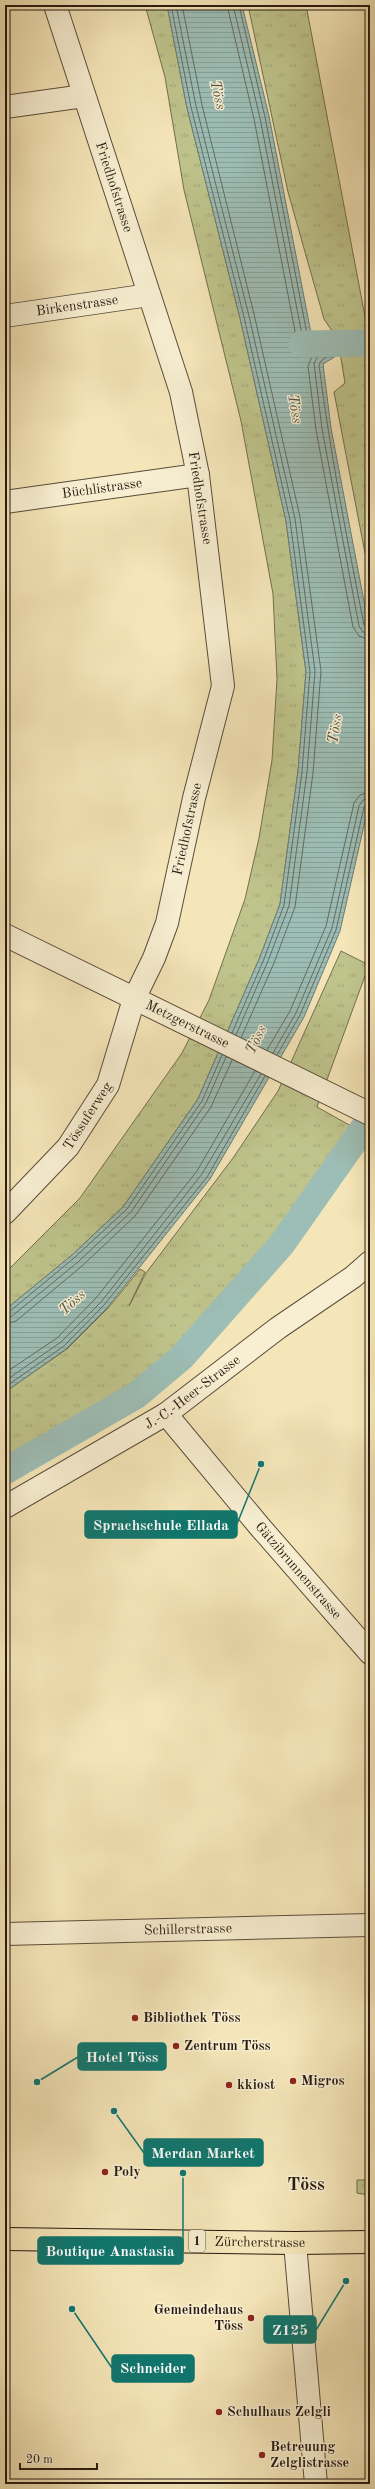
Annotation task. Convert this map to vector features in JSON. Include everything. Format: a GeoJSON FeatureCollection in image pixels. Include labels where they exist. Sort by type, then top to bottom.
{"type":"FeatureCollection","features":[{"type":"Feature","properties":{"kind":"main road","name":"Zürcherstrasse"},"geometry":{"type":"LineString","coordinates":[[5,2239],[295,2243],[370,2242]]}},
{"type":"Feature","properties":{"kind":"street","name":"Friedhofstrasse"},"geometry":{"type":"LineString","coordinates":[[55,5],[181,392],[198,475],[223,686],[194,798],[167,923],[154,958],[134,999]]}},
{"type":"Feature","properties":{"kind":"street"},"geometry":{"type":"LineString","coordinates":[[5,107],[84,96]]}},
{"type":"Feature","properties":{"kind":"street","name":"Birkenstrasse"},"geometry":{"type":"LineString","coordinates":[[5,316],[149,295]]}},
{"type":"Feature","properties":{"kind":"street","name":"Büchlistrasse"},"geometry":{"type":"LineString","coordinates":[[5,502],[198,475]]}},
{"type":"Feature","properties":{"kind":"street","name":"Metzgerstrasse"},"geometry":{"type":"LineString","coordinates":[[5,935],[365,1112]]}},
{"type":"Feature","properties":{"kind":"street","name":"Tössuferweg"},"geometry":{"type":"LineString","coordinates":[[5,1213],[68,1147],[87,1120],[108,1085],[134,999]]}},
{"type":"Feature","properties":{"kind":"street","name":"J.-C.-Heer-Strasse"},"geometry":{"type":"LineString","coordinates":[[5,1507],[166,1414],[278,1328],[353,1277],[370,1262]]}},
{"type":"Feature","properties":{"kind":"street","name":"Gätzibrunnenstrasse"},"geometry":{"type":"LineString","coordinates":[[166,1414],[260,1527],[370,1653]]}},
{"type":"Feature","properties":{"kind":"street","name":"Schillerstrasse"},"geometry":{"type":"LineString","coordinates":[[5,1934],[370,1925]]}},
{"type":"Feature","properties":{"kind":"street"},"geometry":{"type":"LineString","coordinates":[[295,2243],[316,2484]]}},
{"type":"Feature","properties":{"kind":"green space"},"geometry":{"type":"Polygon","coordinates":[[[145,5],[167,5],[187,108],[240,318],[286,521],[306,672],[298,771],[280,904],[260,957],[198,1099],[123,1207],[72,1255],[5,1310],[5,1273],[80,1198],[182,1053],[209,1000],[245,899],[259,838],[272,760],[277,679],[273,594],[241,421],[184,190],[165,77],[145,5]]]}},
{"type":"Feature","properties":{"kind":"green space"},"geometry":{"type":"Polygon","coordinates":[[[248,5],[306,5],[370,343],[370,579],[334,392],[345,383],[338,340],[324,319],[288,192],[248,5]]]}},
{"type":"Feature","properties":{"kind":"green space"},"geometry":{"type":"Polygon","coordinates":[[[341,951],[369,965],[317,1107],[353,1127],[282,1225],[175,1351],[106,1403],[5,1462],[5,1392],[67,1349],[109,1307],[140,1269],[145,1272],[129,1306],[146,1273],[233,1158],[278,1091],[341,951]]]}},
{"type":"Feature","properties":{"kind":"green space"},"geometry":{"type":"Polygon","coordinates":[[[366,2162],[370,2163],[368,2195],[357,2193],[357,2180],[366,2180],[366,2162]]]}},
{"type":"Feature","properties":{"kind":"water"},"geometry":{"type":"Polygon","coordinates":[[[167,5],[242,5],[269,116],[311,333],[338,340],[341,353],[323,364],[331,428],[370,633],[370,799],[340,931],[304,1017],[210,1179],[107,1308],[66,1349],[5,1392],[5,1310],[72,1255],[123,1207],[198,1099],[260,957],[280,904],[298,771],[306,672],[286,521],[240,318],[187,108],[167,5]]]}},
{"type":"Feature","properties":{"kind":"waterway"},"geometry":{"type":"LineString","coordinates":[[302,344],[370,343]]}},
{"type":"Feature","properties":{"kind":"waterway"},"geometry":{"type":"LineString","coordinates":[[5,1471],[137,1395],[182,1357],[282,1244],[370,1119]]}},
{"type":"Feature","properties":{"kind":"place","name":"Sprachschule Ellada"},"geometry":{"type":"Point","coordinates":[261,1464]}},
{"type":"Feature","properties":{"kind":"place","name":"Bibliothek Töss"},"geometry":{"type":"Point","coordinates":[135,2018]}},
{"type":"Feature","properties":{"kind":"place","name":"Zentrum Töss"},"geometry":{"type":"Point","coordinates":[176,2046]}},
{"type":"Feature","properties":{"kind":"place","name":"Migros"},"geometry":{"type":"Point","coordinates":[293,2081]}},
{"type":"Feature","properties":{"kind":"place","name":"Hotel Töss"},"geometry":{"type":"Point","coordinates":[37,2082]}},
{"type":"Feature","properties":{"kind":"place","name":"kkiost"},"geometry":{"type":"Point","coordinates":[229,2085]}},
{"type":"Feature","properties":{"kind":"place","name":"Merdan Market"},"geometry":{"type":"Point","coordinates":[114,2111]}},
{"type":"Feature","properties":{"kind":"place","name":"Poly"},"geometry":{"type":"Point","coordinates":[105,2172]}},
{"type":"Feature","properties":{"kind":"place","name":"Boutique Anastasia"},"geometry":{"type":"Point","coordinates":[183,2173]}},
{"type":"Feature","properties":{"kind":"place","name":"Z125"},"geometry":{"type":"Point","coordinates":[346,2281]}},
{"type":"Feature","properties":{"kind":"place","name":"Schneider"},"geometry":{"type":"Point","coordinates":[72,2309]}},
{"type":"Feature","properties":{"kind":"place","name":"Gemeindehaus Töss"},"geometry":{"type":"Point","coordinates":[251,2318]}},
{"type":"Feature","properties":{"kind":"place","name":"Schulhaus Zelgli"},"geometry":{"type":"Point","coordinates":[219,2412]}},
{"type":"Feature","properties":{"kind":"place","name":"Betreuung Zelglistrasse"},"geometry":{"type":"Point","coordinates":[262,2455]}},
{"type":"Feature","properties":{"kind":"district","name":"Töss"},"geometry":{"type":"Point","coordinates":[306,2185]}}]}
